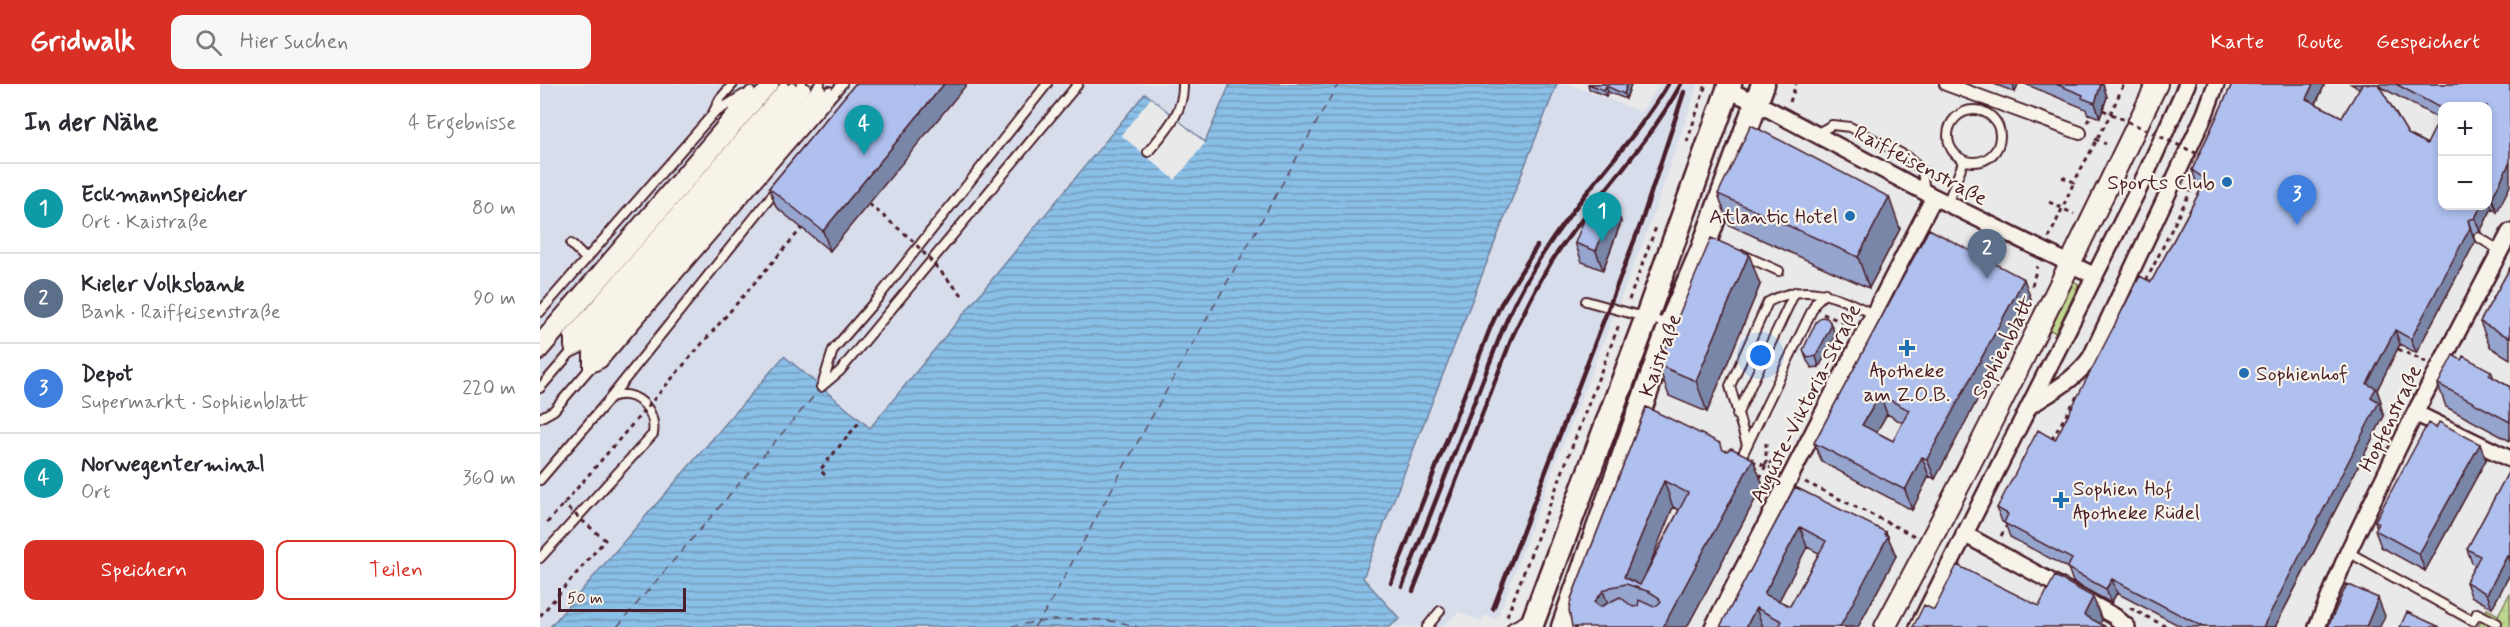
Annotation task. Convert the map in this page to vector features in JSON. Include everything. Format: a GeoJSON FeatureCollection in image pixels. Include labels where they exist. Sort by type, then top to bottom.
{"type":"FeatureCollection","features":[{"type":"Feature","properties":{"kind":"main road","name":"Kaistraße"},"geometry":{"type":"LineString","coordinates":[[1534,621],[1729,87]]}},
{"type":"Feature","properties":{"kind":"main road","name":"Kaistraße"},"geometry":{"type":"LineString","coordinates":[[1563,627],[1670,325],[1710,241],[1760,93]]}},
{"type":"Feature","properties":{"kind":"street"},"geometry":{"type":"LineString","coordinates":[[1946,84],[2085,130]]}},
{"type":"Feature","properties":{"kind":"street","name":"Sophienblatt"},"geometry":{"type":"LineString","coordinates":[[1885,627],[2071,265],[2157,84]]}},
{"type":"Feature","properties":{"kind":"street"},"geometry":{"type":"LineString","coordinates":[[1918,627],[2146,174],[2187,84]]}},
{"type":"Feature","properties":{"kind":"street"},"geometry":{"type":"LineString","coordinates":[[2031,405],[2069,380],[2084,367],[2174,183],[2216,84]]}},
{"type":"Feature","properties":{"kind":"street","name":"Raiffeisenstraße"},"geometry":{"type":"LineString","coordinates":[[1729,87],[1760,93],[1816,134],[1936,198],[2095,276]]}},
{"type":"Feature","properties":{"kind":"street","name":"Auguste-Viktoria-Straße"},"geometry":{"type":"LineString","coordinates":[[1713,627],[1793,476],[1873,315],[1936,198]]}},
{"type":"Feature","properties":{"kind":"street","name":"Hopfenstraße"},"geometry":{"type":"LineString","coordinates":[[2317,627],[2348,552],[2415,413],[2510,232]]}},
{"type":"Feature","properties":{"kind":"street"},"geometry":{"type":"LineString","coordinates":[[2415,413],[2510,459]]}},
{"type":"Feature","properties":{"kind":"street"},"geometry":{"type":"LineString","coordinates":[[1964,534],[2114,616],[2127,627]]}},
{"type":"Feature","properties":{"kind":"lane"},"geometry":{"type":"LineString","coordinates":[[540,312],[712,115],[720,99],[733,84]]}},
{"type":"Feature","properties":{"kind":"lane"},"geometry":{"type":"LineString","coordinates":[[1047,84],[877,299],[833,350],[821,387],[840,371],[1078,84]]}},
{"type":"Feature","properties":{"kind":"lane"},"geometry":{"type":"LineString","coordinates":[[1148,152],[1175,118],[1181,106],[1183,84]]}},
{"type":"Feature","properties":{"kind":"lane"},"geometry":{"type":"LineString","coordinates":[[712,115],[750,91],[771,86],[813,87]]}},
{"type":"Feature","properties":{"kind":"lane"},"geometry":{"type":"LineString","coordinates":[[540,347],[755,96],[771,86]]}},
{"type":"Feature","properties":{"kind":"lane"},"geometry":{"type":"LineString","coordinates":[[540,356],[771,86]]}},
{"type":"Feature","properties":{"kind":"lane"},"geometry":{"type":"LineString","coordinates":[[540,388],[569,354],[583,347],[813,87]]}},
{"type":"Feature","properties":{"kind":"lane"},"geometry":{"type":"LineString","coordinates":[[569,354],[573,339],[813,87]]}},
{"type":"Feature","properties":{"kind":"lane"},"geometry":{"type":"LineString","coordinates":[[588,370],[588,351],[813,87]]}},
{"type":"Feature","properties":{"kind":"lane"},"geometry":{"type":"LineString","coordinates":[[540,418],[554,410],[588,370],[603,363],[813,87]]}},
{"type":"Feature","properties":{"kind":"lane"},"geometry":{"type":"LineString","coordinates":[[540,337],[750,91]]}},
{"type":"Feature","properties":{"kind":"lane"},"geometry":{"type":"LineString","coordinates":[[1965,111],[1982,111],[1992,117],[1998,127],[1998,145],[1987,158],[1976,162],[1964,160],[1951,149],[1947,138],[1949,127],[1955,117],[1965,111]]}},
{"type":"Feature","properties":{"kind":"lane"},"geometry":{"type":"LineString","coordinates":[[1816,134],[1832,125],[1850,127],[1908,157],[1922,171],[1936,198],[1964,160]]}},
{"type":"Feature","properties":{"kind":"lane"},"geometry":{"type":"LineString","coordinates":[[540,480],[611,397],[782,183]]}},
{"type":"Feature","properties":{"kind":"lane"},"geometry":{"type":"LineString","coordinates":[[2478,237],[2499,250]]}},
{"type":"Feature","properties":{"kind":"lane"},"geometry":{"type":"LineString","coordinates":[[571,244],[586,259]]}},
{"type":"Feature","properties":{"kind":"lane"},"geometry":{"type":"LineString","coordinates":[[1730,250],[1779,271]]}},
{"type":"Feature","properties":{"kind":"lane"},"geometry":{"type":"LineString","coordinates":[[1747,445],[1730,386],[1767,305],[1780,296],[1795,292],[1825,293],[1836,296],[1873,315]]}},
{"type":"Feature","properties":{"kind":"lane"},"geometry":{"type":"LineString","coordinates":[[1737,415],[1795,292]]}},
{"type":"Feature","properties":{"kind":"lane"},"geometry":{"type":"LineString","coordinates":[[1735,471],[1812,309],[1825,293]]}},
{"type":"Feature","properties":{"kind":"lane"},"geometry":{"type":"LineString","coordinates":[[1586,301],[1670,325]]}},
{"type":"Feature","properties":{"kind":"lane"},"geometry":{"type":"LineString","coordinates":[[540,558],[653,434],[654,418],[636,398],[621,394],[611,397]]}},
{"type":"Feature","properties":{"kind":"lane"},"geometry":{"type":"LineString","coordinates":[[2348,552],[2473,621],[2477,613],[2497,623]]}},
{"type":"Feature","properties":{"kind":"lane"},"geometry":{"type":"LineString","coordinates":[[1427,627],[1440,611]]}},
{"type":"Feature","properties":{"kind":"lane"},"geometry":{"type":"LineString","coordinates":[[1512,627],[1534,621]]}},
{"type":"Feature","properties":{"kind":"path"},"geometry":{"type":"LineString","coordinates":[[1686,144],[1706,84]]}},
{"type":"Feature","properties":{"kind":"path"},"geometry":{"type":"LineString","coordinates":[[2032,285],[2035,270],[2074,182],[2124,84]]}},
{"type":"Feature","properties":{"kind":"path"},"geometry":{"type":"LineString","coordinates":[[2091,113],[2096,114],[2097,108],[2093,105]]}},
{"type":"Feature","properties":{"kind":"path"},"geometry":{"type":"LineString","coordinates":[[2106,144],[2085,130],[2091,113],[2097,107],[2209,159]]}},
{"type":"Feature","properties":{"kind":"path"},"geometry":{"type":"LineString","coordinates":[[2205,162],[2209,152]]}},
{"type":"Feature","properties":{"kind":"path"},"geometry":{"type":"LineString","coordinates":[[2145,284],[2200,172]]}},
{"type":"Feature","properties":{"kind":"path"},"geometry":{"type":"LineString","coordinates":[[2062,177],[2074,182]]}},
{"type":"Feature","properties":{"kind":"path"},"geometry":{"type":"LineString","coordinates":[[862,198],[911,239],[963,296]]}},
{"type":"Feature","properties":{"kind":"path"},"geometry":{"type":"LineString","coordinates":[[1505,619],[1660,217]]}},
{"type":"Feature","properties":{"kind":"path"},"geometry":{"type":"LineString","coordinates":[[547,523],[808,220]]}},
{"type":"Feature","properties":{"kind":"path"},"geometry":{"type":"LineString","coordinates":[[2144,247],[2168,256]]}},
{"type":"Feature","properties":{"kind":"path"},"geometry":{"type":"LineString","coordinates":[[1812,309],[1848,326],[1873,315]]}},
{"type":"Feature","properties":{"kind":"path"},"geometry":{"type":"LineString","coordinates":[[2398,349],[2438,367]]}},
{"type":"Feature","properties":{"kind":"path"},"geometry":{"type":"LineString","coordinates":[[2047,448],[2080,392]]}},
{"type":"Feature","properties":{"kind":"path"},"geometry":{"type":"LineString","coordinates":[[825,475],[820,470],[861,420]]}},
{"type":"Feature","properties":{"kind":"path"},"geometry":{"type":"LineString","coordinates":[[1760,478],[1766,465],[1766,443]]}},
{"type":"Feature","properties":{"kind":"path"},"geometry":{"type":"LineString","coordinates":[[1766,465],[1787,453]]}},
{"type":"Feature","properties":{"kind":"path"},"geometry":{"type":"LineString","coordinates":[[1741,457],[1793,476],[1930,543]]}},
{"type":"Feature","properties":{"kind":"path"},"geometry":{"type":"LineString","coordinates":[[540,616],[605,540],[563,504]]}},
{"type":"Feature","properties":{"kind":"path"},"geometry":{"type":"LineString","coordinates":[[2001,536],[2010,518]]}},
{"type":"Feature","properties":{"kind":"shaded area"},"geometry":{"type":"Polygon","coordinates":[[[540,84],[1230,84],[1205,143],[1144,93],[870,428],[784,356],[550,627],[540,627],[540,84]]]}},
{"type":"Feature","properties":{"kind":"shaded area"},"geometry":{"type":"Polygon","coordinates":[[[1557,84],[1570,84],[1641,112],[1659,84],[1698,84],[1652,219],[1497,619],[1485,615],[1482,622],[1459,612],[1442,627],[1389,627],[1400,619],[1363,578],[1557,84]]]}},
{"type":"Feature","properties":{"kind":"green space"},"geometry":{"type":"Polygon","coordinates":[[[2073,281],[2079,284],[2056,333],[2050,330],[2073,281]]]}},
{"type":"Feature","properties":{"kind":"green space"},"geometry":{"type":"Polygon","coordinates":[[[2510,593],[2510,627],[2478,627],[2487,609],[2498,615],[2510,593]]]}},
{"type":"Feature","properties":{"kind":"water"},"geometry":{"type":"Polygon","coordinates":[[[1230,84],[1557,84],[1363,578],[1400,619],[1389,627],[550,627],[784,356],[870,428],[1145,93],[1205,142],[1230,84]]]}},
{"type":"Feature","properties":{"kind":"pier"},"geometry":{"type":"Polygon","coordinates":[[[1151,98],[1205,143],[1175,180],[1121,135],[1151,98]]]}},
{"type":"Feature","properties":{"kind":"building"},"geometry":{"type":"Polygon","coordinates":[[[855,84],[944,84],[823,231],[769,188],[855,84]]]}},
{"type":"Feature","properties":{"kind":"building"},"geometry":{"type":"Polygon","coordinates":[[[1588,84],[1627,84],[1624,94],[1606,86],[1604,90],[1588,84]]]}},
{"type":"Feature","properties":{"kind":"building"},"geometry":{"type":"Polygon","coordinates":[[[2056,84],[2101,84],[2095,103],[2082,98],[2083,95],[2056,84]]]}},
{"type":"Feature","properties":{"kind":"building","name":"Sophienhof"},"geometry":{"type":"Polygon","coordinates":[[[2232,84],[2313,84],[2306,99],[2342,117],[2362,84],[2378,84],[2408,134],[2427,144],[2438,122],[2438,210],[2479,210],[2475,218],[2468,220],[2470,228],[2411,339],[2395,330],[2367,384],[2376,388],[2371,397],[2379,402],[2263,627],[2203,627],[2112,579],[2106,589],[2067,568],[2072,559],[2004,523],[2008,514],[1997,508],[2038,430],[2055,440],[2140,276],[2151,282],[2206,180],[2192,170],[2232,84]]]}},
{"type":"Feature","properties":{"kind":"building"},"geometry":{"type":"Polygon","coordinates":[[[2396,84],[2510,84],[2510,162],[2492,198],[2492,102],[2438,102],[2438,107],[2396,84]]]}},
{"type":"Feature","properties":{"kind":"building"},"geometry":{"type":"Polygon","coordinates":[[[1751,125],[1889,197],[1858,257],[1718,194],[1751,125]]]}},
{"type":"Feature","properties":{"kind":"building"},"geometry":{"type":"Polygon","coordinates":[[[1594,195],[1614,203],[1596,251],[1575,243],[1594,195]]]}},
{"type":"Feature","properties":{"kind":"building"},"geometry":{"type":"Polygon","coordinates":[[[1929,229],[2024,279],[1927,459],[1922,457],[1905,490],[1814,443],[1929,229]],[[1880,395],[1862,425],[1893,441],[1909,410],[1880,395]]]}},
{"type":"Feature","properties":{"kind":"building"},"geometry":{"type":"Polygon","coordinates":[[[1711,238],[1749,254],[1696,381],[1658,365],[1711,238]]]}},
{"type":"Feature","properties":{"kind":"building"},"geometry":{"type":"Polygon","coordinates":[[[2510,268],[2510,338],[2480,322],[2510,268]]]}},
{"type":"Feature","properties":{"kind":"building"},"geometry":{"type":"Polygon","coordinates":[[[1822,317],[1827,318],[1830,322],[1830,328],[1816,356],[1808,358],[1803,350],[1816,322],[1822,317]]]}},
{"type":"Feature","properties":{"kind":"building"},"geometry":{"type":"Polygon","coordinates":[[[2453,355],[2461,360],[2463,356],[2491,371],[2489,375],[2510,387],[2510,422],[2438,384],[2453,355]]]}},
{"type":"Feature","properties":{"kind":"building"},"geometry":{"type":"Polygon","coordinates":[[[1646,407],[1720,443],[1723,450],[1727,451],[1731,448],[1753,459],[1663,627],[1572,627],[1569,610],[1571,599],[1646,407]],[[1664,481],[1624,577],[1640,585],[1688,493],[1664,481]],[[1626,584],[1603,591],[1594,602],[1600,607],[1620,597],[1633,607],[1638,606],[1639,600],[1654,607],[1661,602],[1650,592],[1626,584]]]}},
{"type":"Feature","properties":{"kind":"building"},"geometry":{"type":"Polygon","coordinates":[[[2439,422],[2480,444],[2419,554],[2375,530],[2379,523],[2375,521],[2428,423],[2436,428],[2439,422]]]}},
{"type":"Feature","properties":{"kind":"building"},"geometry":{"type":"Polygon","coordinates":[[[2510,469],[2510,557],[2507,556],[2487,594],[2466,582],[2480,556],[2467,549],[2510,469]]]}},
{"type":"Feature","properties":{"kind":"building"},"geometry":{"type":"Polygon","coordinates":[[[1795,487],[1886,532],[1884,534],[1888,536],[1840,627],[1779,627],[1782,621],[1756,608],[1746,627],[1720,627],[1795,487]],[[1800,527],[1764,594],[1790,606],[1826,541],[1800,527]]]}},
{"type":"Feature","properties":{"kind":"building"},"geometry":{"type":"Polygon","coordinates":[[[1957,565],[2039,606],[2055,576],[2093,597],[2084,615],[2106,627],[1913,627],[1924,605],[1934,610],[1957,565]]]}},
{"type":"Feature","properties":{"kind":"building"},"geometry":{"type":"Polygon","coordinates":[[[2347,584],[2378,598],[2366,627],[2328,627],[2347,584]]]}},
{"type":"Feature","properties":{"kind":"building"},"geometry":{"type":"Polygon","coordinates":[[[2407,612],[2440,627],[2400,627],[2407,612]]]}},
{"type":"Feature","properties":{"kind":"ferry route"},"geometry":{"type":"LineString","coordinates":[[1034,627],[1047,609],[1338,84]]}},
{"type":"Feature","properties":{"kind":"ferry route"},"geometry":{"type":"LineString","coordinates":[[617,627],[819,390]]}},
{"type":"Feature","properties":{"kind":"ferry route"},"geometry":{"type":"LineString","coordinates":[[1010,627],[1074,619],[1123,623],[1137,627]]}},
{"type":"Feature","properties":{"kind":"railway"},"geometry":{"type":"LineString","coordinates":[[1402,587],[1502,331],[1524,286],[1540,257],[1559,230],[1645,119],[1668,84]]}},
{"type":"Feature","properties":{"kind":"railway"},"geometry":{"type":"LineString","coordinates":[[1413,591],[1513,335],[1538,286],[1559,250],[1641,145],[1681,84]]}},
{"type":"Feature","properties":{"kind":"railway"},"geometry":{"type":"LineString","coordinates":[[1493,609],[1641,223],[1684,92]]}},
{"type":"Feature","properties":{"kind":"railway"},"geometry":{"type":"LineString","coordinates":[[1391,583],[1491,326],[1501,304],[1537,246]]}},
{"type":"Feature","properties":{"kind":"place","name":"Norwegenterminal"},"geometry":{"type":"Point","coordinates":[864,155]}},
{"type":"Feature","properties":{"kind":"place","name":"Sports Club"},"geometry":{"type":"Point","coordinates":[2227,182]}},
{"type":"Feature","properties":{"kind":"place","name":"Atlantic Hotel"},"geometry":{"type":"Point","coordinates":[1850,216]}},
{"type":"Feature","properties":{"kind":"place","name":"Depot"},"geometry":{"type":"Point","coordinates":[2297,225]}},
{"type":"Feature","properties":{"kind":"place","name":"Eckmannspeicher"},"geometry":{"type":"Point","coordinates":[1602,242]}},
{"type":"Feature","properties":{"kind":"place","name":"Kieler Volksbank"},"geometry":{"type":"Point","coordinates":[1987,279]}},
{"type":"Feature","properties":{"kind":"place","name":"Apotheke am Z.O.B."},"geometry":{"type":"Point","coordinates":[1907,348]}},
{"type":"Feature","properties":{"kind":"place","name":"Sophienhof"},"geometry":{"type":"Point","coordinates":[2244,373]}},
{"type":"Feature","properties":{"kind":"place","name":"Sophien Hof Apotheke Rüdel"},"geometry":{"type":"Point","coordinates":[2061,500]}}]}
